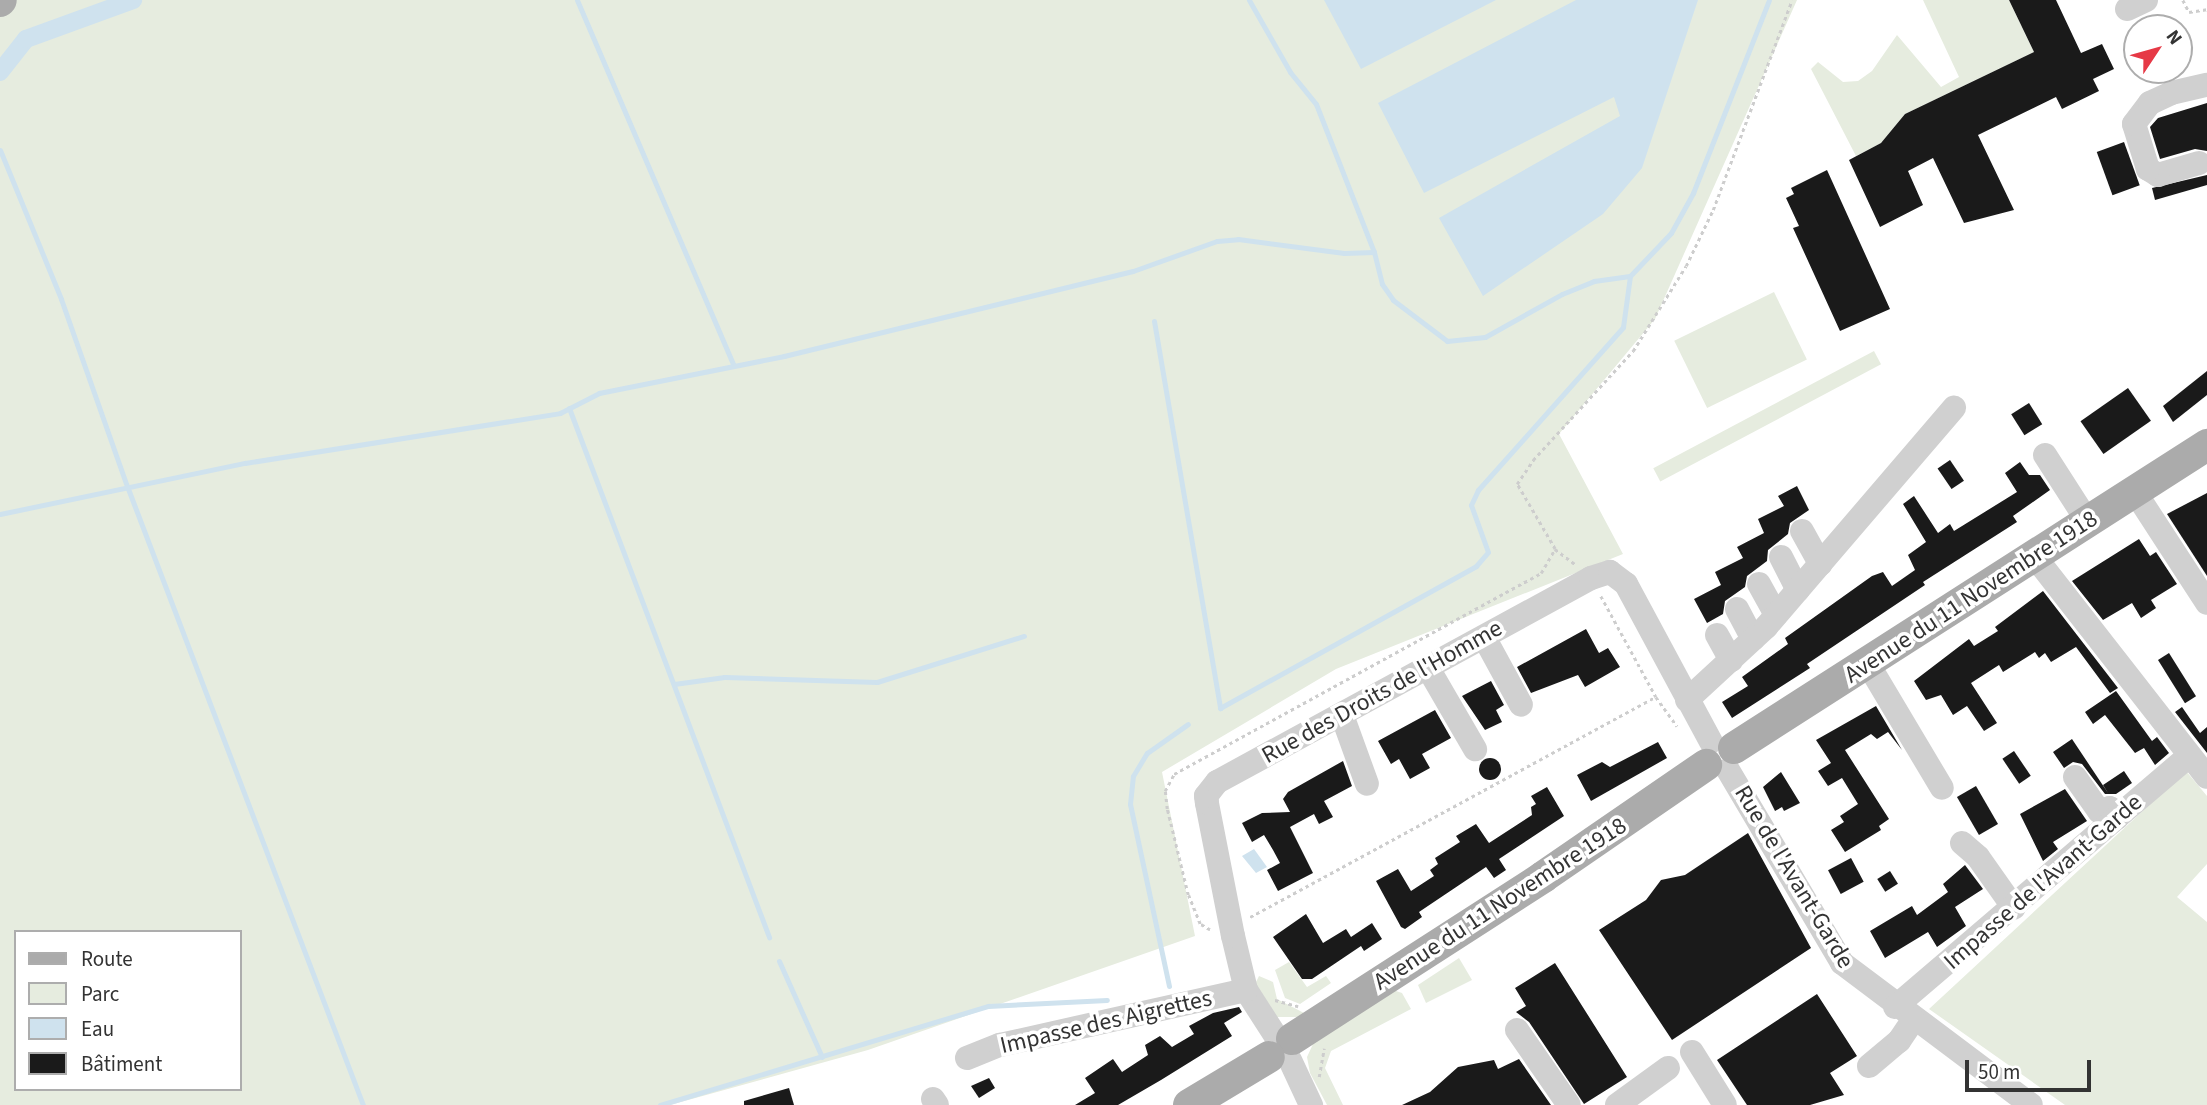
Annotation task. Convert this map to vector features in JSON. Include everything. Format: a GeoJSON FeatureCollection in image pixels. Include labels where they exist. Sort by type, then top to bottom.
{"type":"FeatureCollection","features":[{"type":"Feature","properties":{"kind":"main road","name":"Avenue du 11 Novembre 1918"},"geometry":{"type":"LineString","coordinates":[[1189,1105],[1290,1064],[1543,877],[1717,756],[1868,664],[2207,445]]}},
{"type":"Feature","properties":{"kind":"street"},"geometry":{"type":"LineString","coordinates":[[2199,163],[2158,175],[2148,169],[2134,124],[2150,103],[2171,93],[2207,85]]}},
{"type":"Feature","properties":{"kind":"street"},"geometry":{"type":"LineString","coordinates":[[1687,700],[1776,615],[1954,408]]}},
{"type":"Feature","properties":{"kind":"street"},"geometry":{"type":"LineString","coordinates":[[2045,455],[2088,522]]}},
{"type":"Feature","properties":{"kind":"street"},"geometry":{"type":"LineString","coordinates":[[2135,492],[2207,603]]}},
{"type":"Feature","properties":{"kind":"street"},"geometry":{"type":"LineString","coordinates":[[1802,531],[1820,564]]}},
{"type":"Feature","properties":{"kind":"street"},"geometry":{"type":"LineString","coordinates":[[1781,557],[1798,590]]}},
{"type":"Feature","properties":{"kind":"street"},"geometry":{"type":"LineString","coordinates":[[2035,557],[2207,777]]}},
{"type":"Feature","properties":{"kind":"street"},"geometry":{"type":"LineString","coordinates":[[1591,578],[1610,572],[1626,584],[1717,756]]}},
{"type":"Feature","properties":{"kind":"street","name":"Rue des Droits de l'Homme"},"geometry":{"type":"LineString","coordinates":[[1290,1064],[1246,990],[1206,796],[1217,782],[1591,578]]}},
{"type":"Feature","properties":{"kind":"street"},"geometry":{"type":"LineString","coordinates":[[1759,584],[1776,615]]}},
{"type":"Feature","properties":{"kind":"street"},"geometry":{"type":"LineString","coordinates":[[1737,609],[1753,639]]}},
{"type":"Feature","properties":{"kind":"street"},"geometry":{"type":"LineString","coordinates":[[1717,635],[1731,660]]}},
{"type":"Feature","properties":{"kind":"street"},"geometry":{"type":"LineString","coordinates":[[1484,637],[1521,705]]}},
{"type":"Feature","properties":{"kind":"street"},"geometry":{"type":"LineString","coordinates":[[1868,664],[1942,788]]}},
{"type":"Feature","properties":{"kind":"street"},"geometry":{"type":"LineString","coordinates":[[1433,665],[1479,747]]}},
{"type":"Feature","properties":{"kind":"street"},"geometry":{"type":"LineString","coordinates":[[1342,715],[1367,785]]}},
{"type":"Feature","properties":{"kind":"street","name":"Rue de l'Avant-Garde"},"geometry":{"type":"LineString","coordinates":[[1717,756],[1835,953],[1852,974],[2031,1105]]}},
{"type":"Feature","properties":{"kind":"street","name":"Impasse de l'Avant-Garde"},"geometry":{"type":"LineString","coordinates":[[1869,1066],[1899,1041],[1904,1013],[2014,908],[2189,756]]}},
{"type":"Feature","properties":{"kind":"street"},"geometry":{"type":"LineString","coordinates":[[2075,777],[2099,811],[2110,808],[2117,818]]}},
{"type":"Feature","properties":{"kind":"street"},"geometry":{"type":"LineString","coordinates":[[1962,843],[1978,857],[2014,908]]}},
{"type":"Feature","properties":{"kind":"street","name":"Impasse des Aigrettes"},"geometry":{"type":"LineString","coordinates":[[967,1058],[1000,1045],[1246,990]]}},
{"type":"Feature","properties":{"kind":"street"},"geometry":{"type":"LineString","coordinates":[[1517,1030],[1569,1105]]}},
{"type":"Feature","properties":{"kind":"street"},"geometry":{"type":"LineString","coordinates":[[1692,1052],[1725,1105]]}},
{"type":"Feature","properties":{"kind":"street"},"geometry":{"type":"LineString","coordinates":[[1617,1105],[1668,1068]]}},
{"type":"Feature","properties":{"kind":"path"},"geometry":{"type":"LineString","coordinates":[[1555,549],[1517,484],[1533,460],[1633,351],[1686,266],[1713,210],[1792,0]]}},
{"type":"Feature","properties":{"kind":"path"},"geometry":{"type":"LineString","coordinates":[[2183,0],[2189,12],[2207,9]]}},
{"type":"Feature","properties":{"kind":"path"},"geometry":{"type":"LineString","coordinates":[[1591,578],[1656,697],[1685,736],[1717,756]]}},
{"type":"Feature","properties":{"kind":"path"},"geometry":{"type":"LineString","coordinates":[[1232,927],[1580,742],[1656,697]]}},
{"type":"Feature","properties":{"kind":"path"},"geometry":{"type":"LineString","coordinates":[[1290,1064],[1322,1075],[1319,1063],[1327,1042]]}},
{"type":"Feature","properties":{"kind":"green space"},"geometry":{"type":"Polygon","coordinates":[[[0,0],[1797,0],[1655,319],[1559,434],[1623,554],[1336,669],[1162,772],[1195,936],[868,1050],[670,1105],[0,1105],[0,0]]]}},
{"type":"Feature","properties":{"kind":"green space"},"geometry":{"type":"Polygon","coordinates":[[[1923,0],[2009,0],[2034,52],[1905,114],[1881,143],[1856,156],[1811,69],[1818,62],[1843,82],[1858,81],[1872,71],[1897,35],[1941,87],[1959,77],[1923,0]]]}},
{"type":"Feature","properties":{"kind":"green space"},"geometry":{"type":"Polygon","coordinates":[[[1774,292],[1807,359],[1707,408],[1674,341],[1774,292]]]}},
{"type":"Feature","properties":{"kind":"green space"},"geometry":{"type":"Polygon","coordinates":[[[1874,351],[1881,364],[1660,482],[1653,468],[1874,351]]]}},
{"type":"Feature","properties":{"kind":"green space"},"geometry":{"type":"Polygon","coordinates":[[[2186,771],[2207,796],[2207,864],[2177,897],[2207,922],[2207,1105],[2065,1105],[1929,1009],[2186,771]]]}},
{"type":"Feature","properties":{"kind":"green space"},"geometry":{"type":"Polygon","coordinates":[[[1459,958],[1472,980],[1426,1003],[1418,985],[1459,958]]]}},
{"type":"Feature","properties":{"kind":"green space"},"geometry":{"type":"Polygon","coordinates":[[[1289,962],[1307,987],[1326,976],[1331,983],[1300,1004],[1285,998],[1275,970],[1289,962]]]}},
{"type":"Feature","properties":{"kind":"green space"},"geometry":{"type":"Polygon","coordinates":[[[1259,976],[1273,982],[1277,999],[1304,1013],[1301,1017],[1275,1017],[1254,986],[1259,976]]]}},
{"type":"Feature","properties":{"kind":"green space"},"geometry":{"type":"Polygon","coordinates":[[[1390,989],[1402,993],[1411,1009],[1331,1051],[1325,1068],[1343,1105],[1327,1105],[1310,1073],[1307,1057],[1313,1044],[1390,989]]]}},
{"type":"Feature","properties":{"kind":"water"},"geometry":{"type":"Polygon","coordinates":[[[1324,0],[1496,0],[1361,69],[1324,0]]]}},
{"type":"Feature","properties":{"kind":"water"},"geometry":{"type":"Polygon","coordinates":[[[1576,0],[1698,0],[1642,168],[1603,214],[1483,296],[1439,218],[1620,116],[1614,97],[1424,193],[1378,103],[1576,0]]]}},
{"type":"Feature","properties":{"kind":"water"},"geometry":{"type":"Polygon","coordinates":[[[1254,849],[1267,867],[1256,873],[1242,856],[1254,849]]]}},
{"type":"Feature","properties":{"kind":"building"},"geometry":{"type":"Polygon","coordinates":[[[2009,0],[2056,0],[2081,53],[2102,44],[2114,69],[2093,79],[2099,91],[2062,109],[2056,97],[1978,135],[2014,210],[1964,223],[1933,158],[1908,171],[1923,205],[1880,227],[1849,160],[1881,143],[1905,114],[2034,52],[2009,0]]]}},
{"type":"Feature","properties":{"kind":"building"},"geometry":{"type":"Polygon","coordinates":[[[2207,103],[2207,151],[2195,149],[2160,159],[2150,127],[2158,118],[2207,103]]]}},
{"type":"Feature","properties":{"kind":"building"},"geometry":{"type":"Polygon","coordinates":[[[2124,142],[2140,185],[2112,195],[2097,152],[2124,142]]]}},
{"type":"Feature","properties":{"kind":"building"},"geometry":{"type":"Polygon","coordinates":[[[1827,170],[1890,309],[1840,331],[1793,228],[1799,226],[1786,198],[1794,194],[1791,188],[1827,170]]]}},
{"type":"Feature","properties":{"kind":"building"},"geometry":{"type":"Polygon","coordinates":[[[2207,175],[2207,185],[2155,200],[2152,188],[2207,175]]]}},
{"type":"Feature","properties":{"kind":"building"},"geometry":{"type":"Polygon","coordinates":[[[2207,371],[2207,395],[2173,422],[2163,406],[2207,371]]]}},
{"type":"Feature","properties":{"kind":"building"},"geometry":{"type":"Polygon","coordinates":[[[2128,388],[2151,421],[2103,454],[2080,421],[2128,388]]]}},
{"type":"Feature","properties":{"kind":"building"},"geometry":{"type":"Polygon","coordinates":[[[2029,403],[2042,424],[2024,435],[2011,414],[2029,403]]]}},
{"type":"Feature","properties":{"kind":"building"},"geometry":{"type":"Polygon","coordinates":[[[1950,460],[1964,481],[1952,489],[1938,468],[1950,460]]]}},
{"type":"Feature","properties":{"kind":"building"},"geometry":{"type":"Polygon","coordinates":[[[2020,462],[2029,475],[2040,475],[2050,490],[2013,516],[2017,522],[1923,582],[1925,585],[1807,664],[1810,668],[1732,718],[1722,702],[1748,686],[1742,677],[1788,644],[1785,638],[1872,576],[1883,572],[1892,586],[1915,570],[1908,555],[1926,542],[1903,504],[1914,496],[1938,533],[1950,524],[1954,531],[2017,492],[2005,473],[2020,462]]]}},
{"type":"Feature","properties":{"kind":"building"},"geometry":{"type":"Polygon","coordinates":[[[1797,486],[1809,510],[1790,523],[1788,534],[1768,550],[1767,561],[1747,576],[1745,587],[1725,601],[1723,614],[1707,623],[1694,599],[1721,585],[1715,572],[1743,558],[1737,547],[1764,533],[1758,519],[1784,506],[1778,496],[1797,486]]]}},
{"type":"Feature","properties":{"kind":"building"},"geometry":{"type":"Polygon","coordinates":[[[2207,493],[2207,576],[2167,514],[2207,493]]]}},
{"type":"Feature","properties":{"kind":"building"},"geometry":{"type":"Polygon","coordinates":[[[2139,539],[2150,556],[2156,552],[2177,584],[2151,600],[2156,608],[2141,618],[2132,603],[2103,620],[2072,581],[2139,539]]]}},
{"type":"Feature","properties":{"kind":"building"},"geometry":{"type":"Polygon","coordinates":[[[2043,591],[2118,688],[2110,693],[2076,647],[2051,662],[2045,653],[2039,658],[2035,652],[2003,672],[1999,665],[1971,683],[1997,723],[1984,731],[1967,706],[1953,715],[1941,695],[1926,700],[1914,681],[1969,639],[1974,646],[1998,631],[1995,627],[2043,591]]]}},
{"type":"Feature","properties":{"kind":"building"},"geometry":{"type":"Polygon","coordinates":[[[1586,629],[1599,653],[1608,648],[1620,667],[1585,687],[1578,675],[1531,693],[1517,667],[1586,629]]]}},
{"type":"Feature","properties":{"kind":"building"},"geometry":{"type":"Polygon","coordinates":[[[2169,653],[2196,696],[2185,703],[2158,660],[2169,653]]]}},
{"type":"Feature","properties":{"kind":"building"},"geometry":{"type":"Polygon","coordinates":[[[1491,681],[1504,705],[1496,710],[1502,722],[1485,730],[1462,696],[1491,681]]]}},
{"type":"Feature","properties":{"kind":"building"},"geometry":{"type":"Polygon","coordinates":[[[2116,691],[2152,741],[2157,737],[2169,753],[2155,765],[2144,748],[2135,753],[2105,715],[2093,724],[2085,712],[2116,691]]]}},
{"type":"Feature","properties":{"kind":"building"},"geometry":{"type":"Polygon","coordinates":[[[1876,706],[1902,750],[1888,732],[1877,739],[1871,734],[1845,750],[1889,819],[1879,826],[1881,830],[1845,852],[1831,830],[1844,822],[1840,816],[1858,804],[1842,778],[1828,786],[1818,771],[1831,763],[1816,740],[1876,706]]]}},
{"type":"Feature","properties":{"kind":"building"},"geometry":{"type":"Polygon","coordinates":[[[2182,707],[2200,733],[2207,727],[2207,753],[2175,712],[2182,707]]]}},
{"type":"Feature","properties":{"kind":"building"},"geometry":{"type":"Polygon","coordinates":[[[1435,710],[1451,738],[1422,754],[1430,768],[1410,779],[1399,759],[1391,764],[1378,741],[1435,710]]]}},
{"type":"Feature","properties":{"kind":"building"},"geometry":{"type":"Polygon","coordinates":[[[2072,739],[2108,793],[2103,785],[2124,771],[2132,783],[2116,794],[2105,794],[2082,764],[2073,762],[2064,768],[2053,752],[2072,739]]]}},
{"type":"Feature","properties":{"kind":"building"},"geometry":{"type":"Polygon","coordinates":[[[1658,742],[1667,758],[1591,801],[1577,775],[1602,762],[1610,767],[1658,742]]]}},
{"type":"Feature","properties":{"kind":"building"},"geometry":{"type":"Polygon","coordinates":[[[2014,751],[2031,776],[2019,784],[2002,759],[2014,751]]]}},
{"type":"Feature","properties":{"kind":"building"},"geometry":{"type":"Polygon","coordinates":[[[1486,758],[1494,758],[1501,765],[1501,773],[1494,780],[1486,780],[1479,773],[1479,765],[1486,758]]]}},
{"type":"Feature","properties":{"kind":"building"},"geometry":{"type":"Polygon","coordinates":[[[1343,761],[1352,786],[1324,801],[1333,817],[1319,824],[1314,814],[1290,827],[1313,873],[1278,891],[1267,870],[1280,863],[1264,835],[1252,842],[1242,823],[1262,813],[1290,812],[1283,799],[1288,792],[1343,761]]]}},
{"type":"Feature","properties":{"kind":"building"},"geometry":{"type":"Polygon","coordinates":[[[1781,772],[1800,803],[1784,811],[1782,807],[1775,811],[1763,787],[1781,772]]]}},
{"type":"Feature","properties":{"kind":"building"},"geometry":{"type":"Polygon","coordinates":[[[1976,786],[1998,824],[1979,835],[1957,797],[1976,786]]]}},
{"type":"Feature","properties":{"kind":"building"},"geometry":{"type":"Polygon","coordinates":[[[1547,787],[1564,816],[1499,859],[1506,870],[1494,878],[1486,867],[1419,912],[1422,917],[1405,929],[1401,927],[1376,881],[1398,869],[1411,891],[1434,876],[1430,870],[1438,864],[1435,858],[1460,842],[1456,836],[1476,824],[1489,843],[1532,815],[1531,807],[1536,804],[1531,796],[1547,787]]]}},
{"type":"Feature","properties":{"kind":"building"},"geometry":{"type":"Polygon","coordinates":[[[2065,789],[2087,821],[2053,842],[2058,849],[2043,861],[2020,814],[2065,789]]]}},
{"type":"Feature","properties":{"kind":"building"},"geometry":{"type":"Polygon","coordinates":[[[1748,833],[1811,948],[1672,1040],[1599,930],[1646,900],[1661,880],[1685,875],[1748,833]]]}},
{"type":"Feature","properties":{"kind":"building"},"geometry":{"type":"Polygon","coordinates":[[[1851,858],[1864,882],[1841,894],[1828,870],[1851,858]]]}},
{"type":"Feature","properties":{"kind":"building"},"geometry":{"type":"Polygon","coordinates":[[[1965,865],[1983,889],[1955,907],[1966,926],[1937,947],[1928,932],[1885,958],[1870,931],[1912,906],[1917,915],[1948,892],[1943,884],[1965,865]]]}},
{"type":"Feature","properties":{"kind":"building"},"geometry":{"type":"Polygon","coordinates":[[[1890,871],[1898,884],[1885,892],[1877,879],[1890,871]]]}},
{"type":"Feature","properties":{"kind":"building"},"geometry":{"type":"Polygon","coordinates":[[[1306,914],[1323,943],[1346,929],[1351,937],[1372,923],[1382,939],[1364,951],[1361,946],[1312,979],[1302,979],[1273,937],[1306,914]]]}},
{"type":"Feature","properties":{"kind":"building"},"geometry":{"type":"Polygon","coordinates":[[[1555,963],[1627,1077],[1584,1104],[1529,1022],[1516,1012],[1526,1006],[1515,988],[1555,963]]]}},
{"type":"Feature","properties":{"kind":"building"},"geometry":{"type":"Polygon","coordinates":[[[1817,994],[1857,1056],[1830,1073],[1844,1095],[1810,1105],[1747,1105],[1717,1060],[1817,994]]]}},
{"type":"Feature","properties":{"kind":"building"},"geometry":{"type":"Polygon","coordinates":[[[1239,1007],[1242,1012],[1224,1023],[1232,1036],[1161,1080],[1118,1105],[1075,1105],[1095,1093],[1085,1078],[1113,1059],[1122,1072],[1148,1055],[1145,1045],[1160,1036],[1172,1047],[1194,1034],[1189,1026],[1213,1013],[1239,1007]]]}},
{"type":"Feature","properties":{"kind":"building"},"geometry":{"type":"Polygon","coordinates":[[[1519,1059],[1551,1105],[1402,1105],[1430,1092],[1458,1067],[1494,1060],[1498,1069],[1519,1059]]]}},
{"type":"Feature","properties":{"kind":"building"},"geometry":{"type":"Polygon","coordinates":[[[989,1078],[995,1088],[979,1098],[971,1086],[989,1078]]]}},
{"type":"Feature","properties":{"kind":"building"},"geometry":{"type":"Polygon","coordinates":[[[789,1088],[794,1105],[744,1105],[744,1101],[789,1088]]]}},
{"type":"Feature","properties":{"kind":"waterway"},"geometry":{"type":"LineString","coordinates":[[0,72],[26,39],[133,0]]}},
{"type":"Feature","properties":{"kind":"waterway"},"geometry":{"type":"LineString","coordinates":[[577,0],[734,366]]}},
{"type":"Feature","properties":{"kind":"waterway"},"geometry":{"type":"LineString","coordinates":[[1249,0],[1290,72],[1316,104],[1374,252],[1382,284],[1393,300],[1447,341],[1485,337],[1562,294],[1594,281],[1630,276]]}},
{"type":"Feature","properties":{"kind":"waterway"},"geometry":{"type":"LineString","coordinates":[[1154,321],[1220,708],[1476,566],[1488,552],[1471,505],[1478,490],[1623,327],[1630,276],[1671,233],[1693,193],[1769,0]]}},
{"type":"Feature","properties":{"kind":"waterway"},"geometry":{"type":"LineString","coordinates":[[0,150],[61,299],[127,486],[363,1105]]}},
{"type":"Feature","properties":{"kind":"waterway"},"geometry":{"type":"LineString","coordinates":[[0,514],[245,463],[560,413],[599,393],[784,356],[1133,271],[1217,241],[1238,239],[1344,253],[1374,252]]}},
{"type":"Feature","properties":{"kind":"waterway"},"geometry":{"type":"LineString","coordinates":[[569,408],[769,937]]}},
{"type":"Feature","properties":{"kind":"waterway"},"geometry":{"type":"LineString","coordinates":[[674,684],[725,677],[877,682],[1024,636]]}},
{"type":"Feature","properties":{"kind":"waterway"},"geometry":{"type":"LineString","coordinates":[[1169,986],[1130,804],[1133,776],[1147,753],[1188,724]]}},
{"type":"Feature","properties":{"kind":"waterway"},"geometry":{"type":"LineString","coordinates":[[779,961],[822,1057]]}},
{"type":"Feature","properties":{"kind":"waterway"},"geometry":{"type":"LineString","coordinates":[[660,1105],[988,1006],[1107,1000]]}}]}
